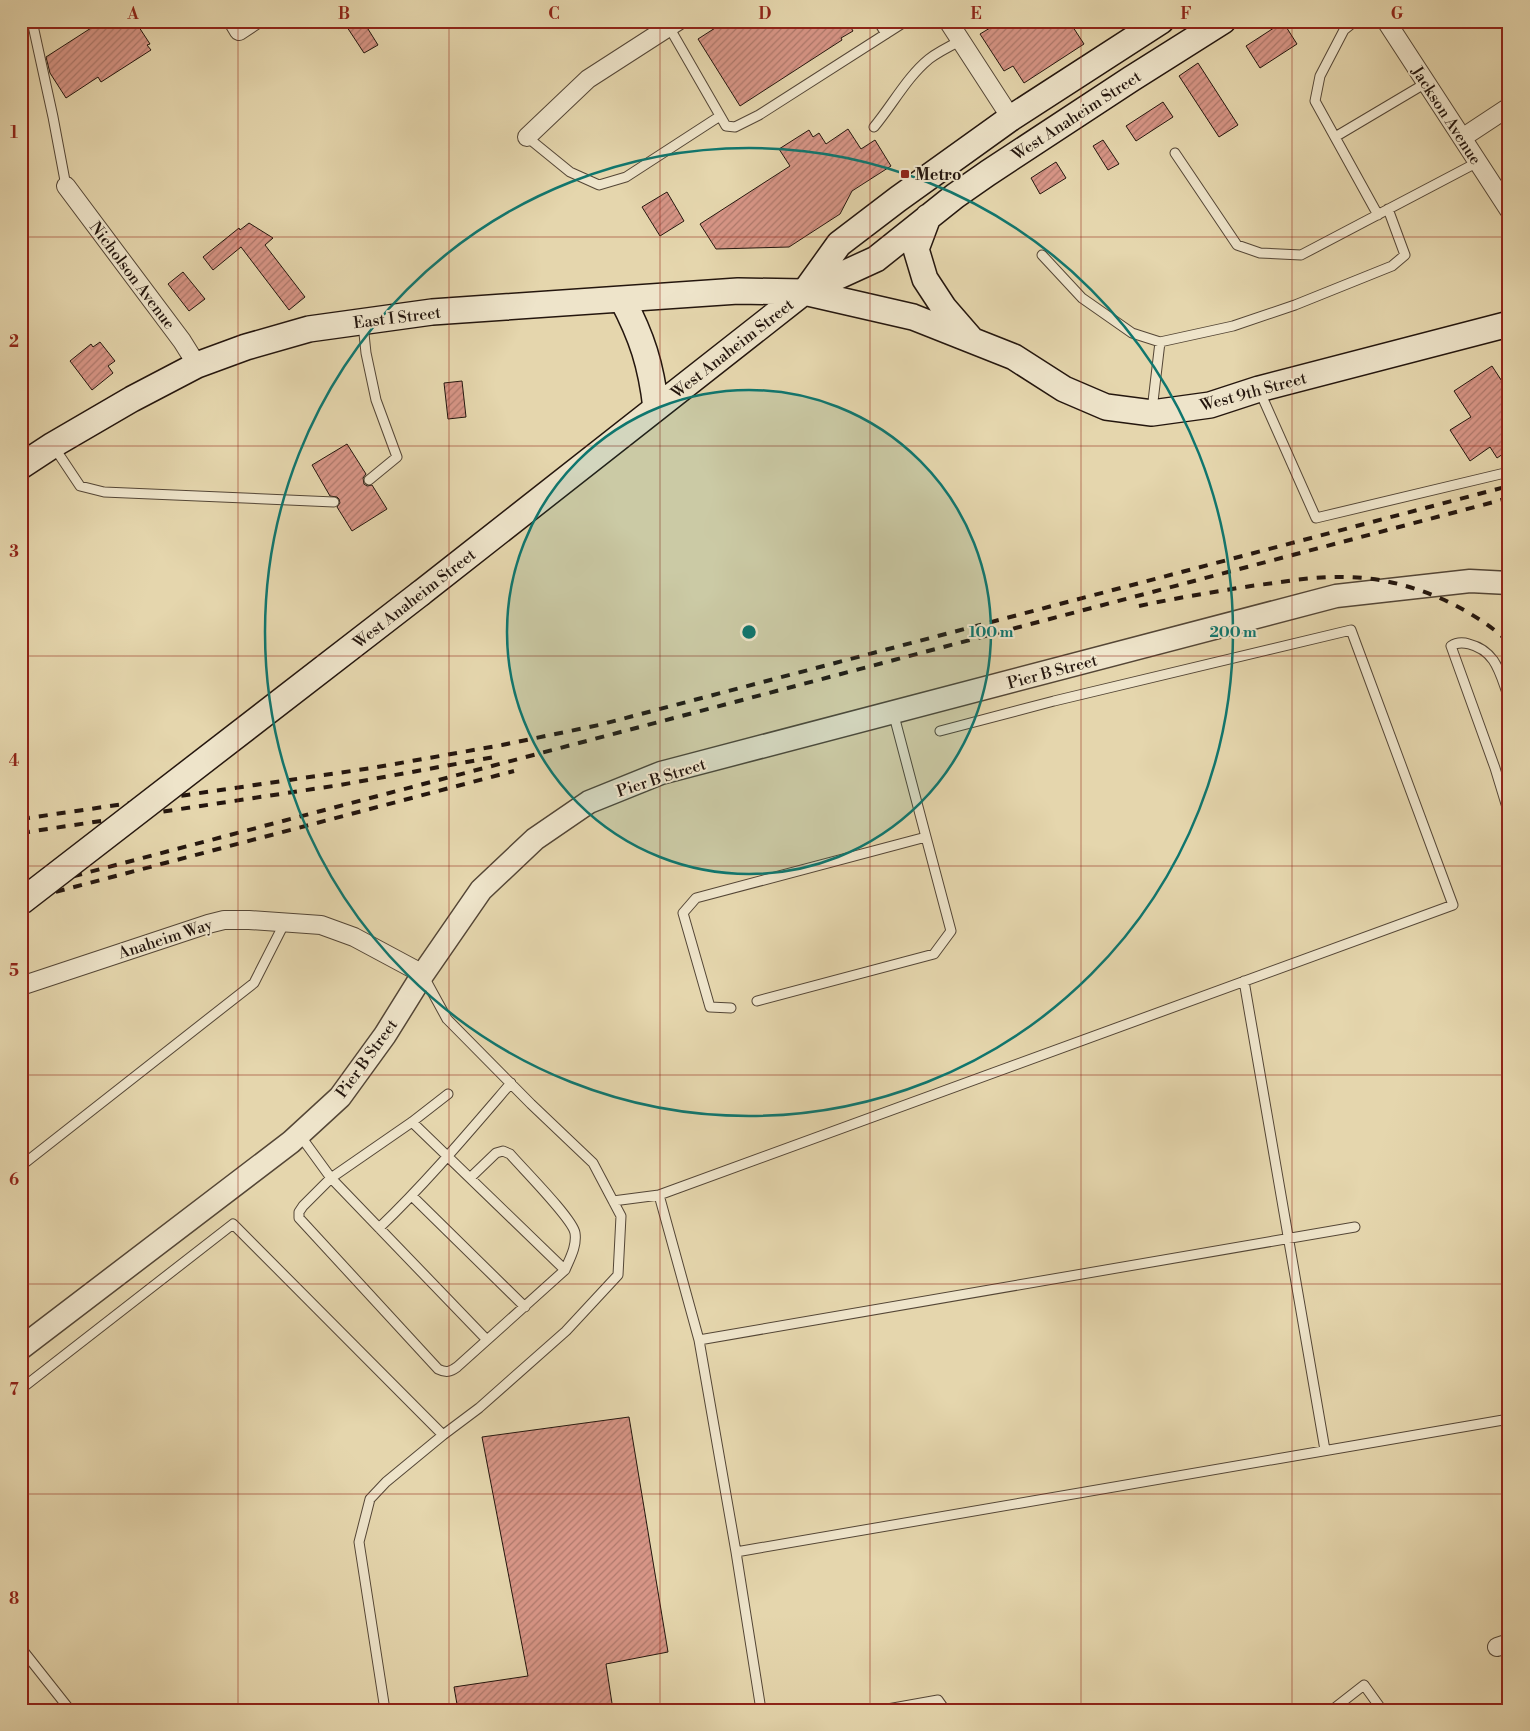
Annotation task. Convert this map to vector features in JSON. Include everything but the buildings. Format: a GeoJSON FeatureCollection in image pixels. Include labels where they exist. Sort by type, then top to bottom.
{"type":"FeatureCollection","features":[{"type":"Feature","properties":{"kind":"main road","name":"West Anaheim Street"},"geometry":{"type":"LineString","coordinates":[[804,292],[840,244],[905,193],[1011,118],[1161,21]]}},
{"type":"Feature","properties":{"kind":"main road","name":"West Anaheim Street"},"geometry":{"type":"LineString","coordinates":[[21,902],[421,593],[804,292],[876,258],[988,173],[1223,21]]}},
{"type":"Feature","properties":{"kind":"main road"},"geometry":{"type":"LineString","coordinates":[[928,217],[916,249],[925,279],[944,308],[971,340]]}},
{"type":"Feature","properties":{"kind":"main road","name":"East I Street"},"geometry":{"type":"LineString","coordinates":[[21,466],[132,399],[197,365],[246,347],[309,329],[363,320],[432,312],[738,290],[804,292]]}},
{"type":"Feature","properties":{"kind":"main road","name":"West 9th Street"},"geometry":{"type":"LineString","coordinates":[[804,292],[913,317],[1014,357],[1064,389],[1106,407],[1152,413],[1210,405],[1259,389],[1509,324]]}},
{"type":"Feature","properties":{"kind":"main road"},"geometry":{"type":"LineString","coordinates":[[622,299],[638,329],[648,359],[656,408]]}},
{"type":"Feature","properties":{"kind":"street","name":"Jackson Avenue"},"geometry":{"type":"LineString","coordinates":[[1386,21],[1478,162],[1502,185],[1509,210]]}},
{"type":"Feature","properties":{"kind":"street"},"geometry":{"type":"LineString","coordinates":[[527,137],[588,79],[673,24]]}},
{"type":"Feature","properties":{"kind":"street"},"geometry":{"type":"LineString","coordinates":[[954,27],[1011,118]]}},
{"type":"Feature","properties":{"kind":"street"},"geometry":{"type":"LineString","coordinates":[[1462,138],[1509,108]]}},
{"type":"Feature","properties":{"kind":"street","name":"Nicholson Avenue"},"geometry":{"type":"LineString","coordinates":[[66,186],[182,341],[197,365]]}},
{"type":"Feature","properties":{"kind":"street"},"geometry":{"type":"LineString","coordinates":[[1470,580],[1509,597]]}},
{"type":"Feature","properties":{"kind":"street","name":"Pier B Street"},"geometry":{"type":"LineString","coordinates":[[21,1348],[299,1134],[340,1097],[385,1036],[423,974],[481,890],[535,839],[590,802],[661,773],[1336,596],[1470,580],[1509,583]]}},
{"type":"Feature","properties":{"kind":"street","name":"Anaheim Way"},"geometry":{"type":"LineString","coordinates":[[21,986],[224,920],[321,925],[354,937],[423,974]]}},
{"type":"Feature","properties":{"kind":"lane"},"geometry":{"type":"LineString","coordinates":[[32,21],[66,186]]}},
{"type":"Feature","properties":{"kind":"lane"},"geometry":{"type":"LineString","coordinates":[[878,21],[886,34]]}},
{"type":"Feature","properties":{"kind":"lane"},"geometry":{"type":"LineString","coordinates":[[673,24],[726,126],[735,127],[759,115],[906,21]]}},
{"type":"Feature","properties":{"kind":"lane"},"geometry":{"type":"LineString","coordinates":[[1354,21],[1344,30],[1320,76],[1316,101],[1378,214]]}},
{"type":"Feature","properties":{"kind":"lane"},"geometry":{"type":"LineString","coordinates":[[874,126],[891,106],[906,82],[930,59],[954,27]]}},
{"type":"Feature","properties":{"kind":"lane"},"geometry":{"type":"LineString","coordinates":[[1335,137],[1426,83]]}},
{"type":"Feature","properties":{"kind":"lane"},"geometry":{"type":"LineString","coordinates":[[527,137],[570,172],[599,185],[626,177],[720,116]]}},
{"type":"Feature","properties":{"kind":"lane"},"geometry":{"type":"LineString","coordinates":[[1175,153],[1237,246],[1260,254],[1301,255],[1478,162]]}},
{"type":"Feature","properties":{"kind":"lane"},"geometry":{"type":"LineString","coordinates":[[1042,255],[1082,298],[1132,333],[1160,342],[1233,326],[1277,311],[1392,266],[1405,256],[1388,209]]}},
{"type":"Feature","properties":{"kind":"lane"},"geometry":{"type":"LineString","coordinates":[[363,320],[366,354],[376,400],[397,457],[369,480]]}},
{"type":"Feature","properties":{"kind":"lane"},"geometry":{"type":"LineString","coordinates":[[1152,413],[1160,342]]}},
{"type":"Feature","properties":{"kind":"lane"},"geometry":{"type":"LineString","coordinates":[[1259,389],[1316,518],[1509,472]]}},
{"type":"Feature","properties":{"kind":"lane"},"geometry":{"type":"LineString","coordinates":[[53,445],[80,486],[104,492],[334,502]]}},
{"type":"Feature","properties":{"kind":"lane"},"geometry":{"type":"LineString","coordinates":[[613,1201],[659,1195],[1453,905],[1351,630],[1054,701],[940,731]]}},
{"type":"Feature","properties":{"kind":"lane"},"geometry":{"type":"LineString","coordinates":[[1509,698],[1496,662],[1483,648],[1468,643],[1456,642],[1450,646],[1495,768],[1505,787],[1509,814]]}},
{"type":"Feature","properties":{"kind":"lane"},"geometry":{"type":"LineString","coordinates":[[757,1001],[934,954],[952,931],[893,712]]}},
{"type":"Feature","properties":{"kind":"lane"},"geometry":{"type":"LineString","coordinates":[[731,1008],[710,1007],[683,913],[696,898],[926,837]]}},
{"type":"Feature","properties":{"kind":"lane"},"geometry":{"type":"LineString","coordinates":[[21,1166],[254,984],[285,922]]}},
{"type":"Feature","properties":{"kind":"lane"},"geometry":{"type":"LineString","coordinates":[[385,1710],[360,1542],[362,1524],[370,1498],[386,1482],[443,1435],[480,1408],[566,1331],[618,1275],[621,1216],[594,1163],[447,1019],[423,974]]}},
{"type":"Feature","properties":{"kind":"lane"},"geometry":{"type":"LineString","coordinates":[[1244,981],[1325,1450]]}},
{"type":"Feature","properties":{"kind":"lane"},"geometry":{"type":"LineString","coordinates":[[379,1228],[447,1158],[511,1083]]}},
{"type":"Feature","properties":{"kind":"lane"},"geometry":{"type":"LineString","coordinates":[[448,1094],[412,1122],[331,1178],[299,1212],[299,1218],[438,1369],[444,1372],[450,1371],[487,1340],[565,1270],[574,1250],[575,1232],[567,1217],[510,1154],[503,1151],[496,1153],[470,1178]]}},
{"type":"Feature","properties":{"kind":"lane"},"geometry":{"type":"LineString","coordinates":[[412,1122],[447,1158],[565,1270]]}},
{"type":"Feature","properties":{"kind":"lane"},"geometry":{"type":"LineString","coordinates":[[299,1134],[331,1178],[487,1340]]}},
{"type":"Feature","properties":{"kind":"lane"},"geometry":{"type":"LineString","coordinates":[[659,1195],[699,1340],[761,1710]]}},
{"type":"Feature","properties":{"kind":"lane"},"geometry":{"type":"LineString","coordinates":[[412,1196],[525,1306]]}},
{"type":"Feature","properties":{"kind":"lane"},"geometry":{"type":"LineString","coordinates":[[21,1389],[233,1224],[443,1435]]}},
{"type":"Feature","properties":{"kind":"lane"},"geometry":{"type":"LineString","coordinates":[[699,1340],[1355,1228]]}},
{"type":"Feature","properties":{"kind":"lane"},"geometry":{"type":"LineString","coordinates":[[736,1552],[1509,1418]]}},
{"type":"Feature","properties":{"kind":"lane"},"geometry":{"type":"LineString","coordinates":[[21,1648],[70,1710]]}},
{"type":"Feature","properties":{"kind":"lane"},"geometry":{"type":"LineString","coordinates":[[1332,1710],[1364,1685],[1382,1710]]}},
{"type":"Feature","properties":{"kind":"lane"},"geometry":{"type":"LineString","coordinates":[[882,1710],[938,1700],[945,1710]]}},
{"type":"Feature","properties":{"kind":"railway"},"geometry":{"type":"LineString","coordinates":[[21,819],[372,768],[502,745],[599,725],[1509,486]]}},
{"type":"Feature","properties":{"kind":"railway"},"geometry":{"type":"LineString","coordinates":[[21,890],[1509,498]]}},
{"type":"Feature","properties":{"kind":"railway"},"geometry":{"type":"LineString","coordinates":[[1139,606],[1251,586],[1322,577],[1368,578],[1390,582],[1433,595],[1473,616],[1509,642]]}},
{"type":"Feature","properties":{"kind":"railway"},"geometry":{"type":"LineString","coordinates":[[21,833],[340,785],[500,756]]}},
{"type":"Feature","properties":{"kind":"railway"},"geometry":{"type":"LineString","coordinates":[[21,901],[514,771]]}},
{"type":"Feature","properties":{"kind":"place","name":"Metro"},"geometry":{"type":"Point","coordinates":[905,174]}}]}
